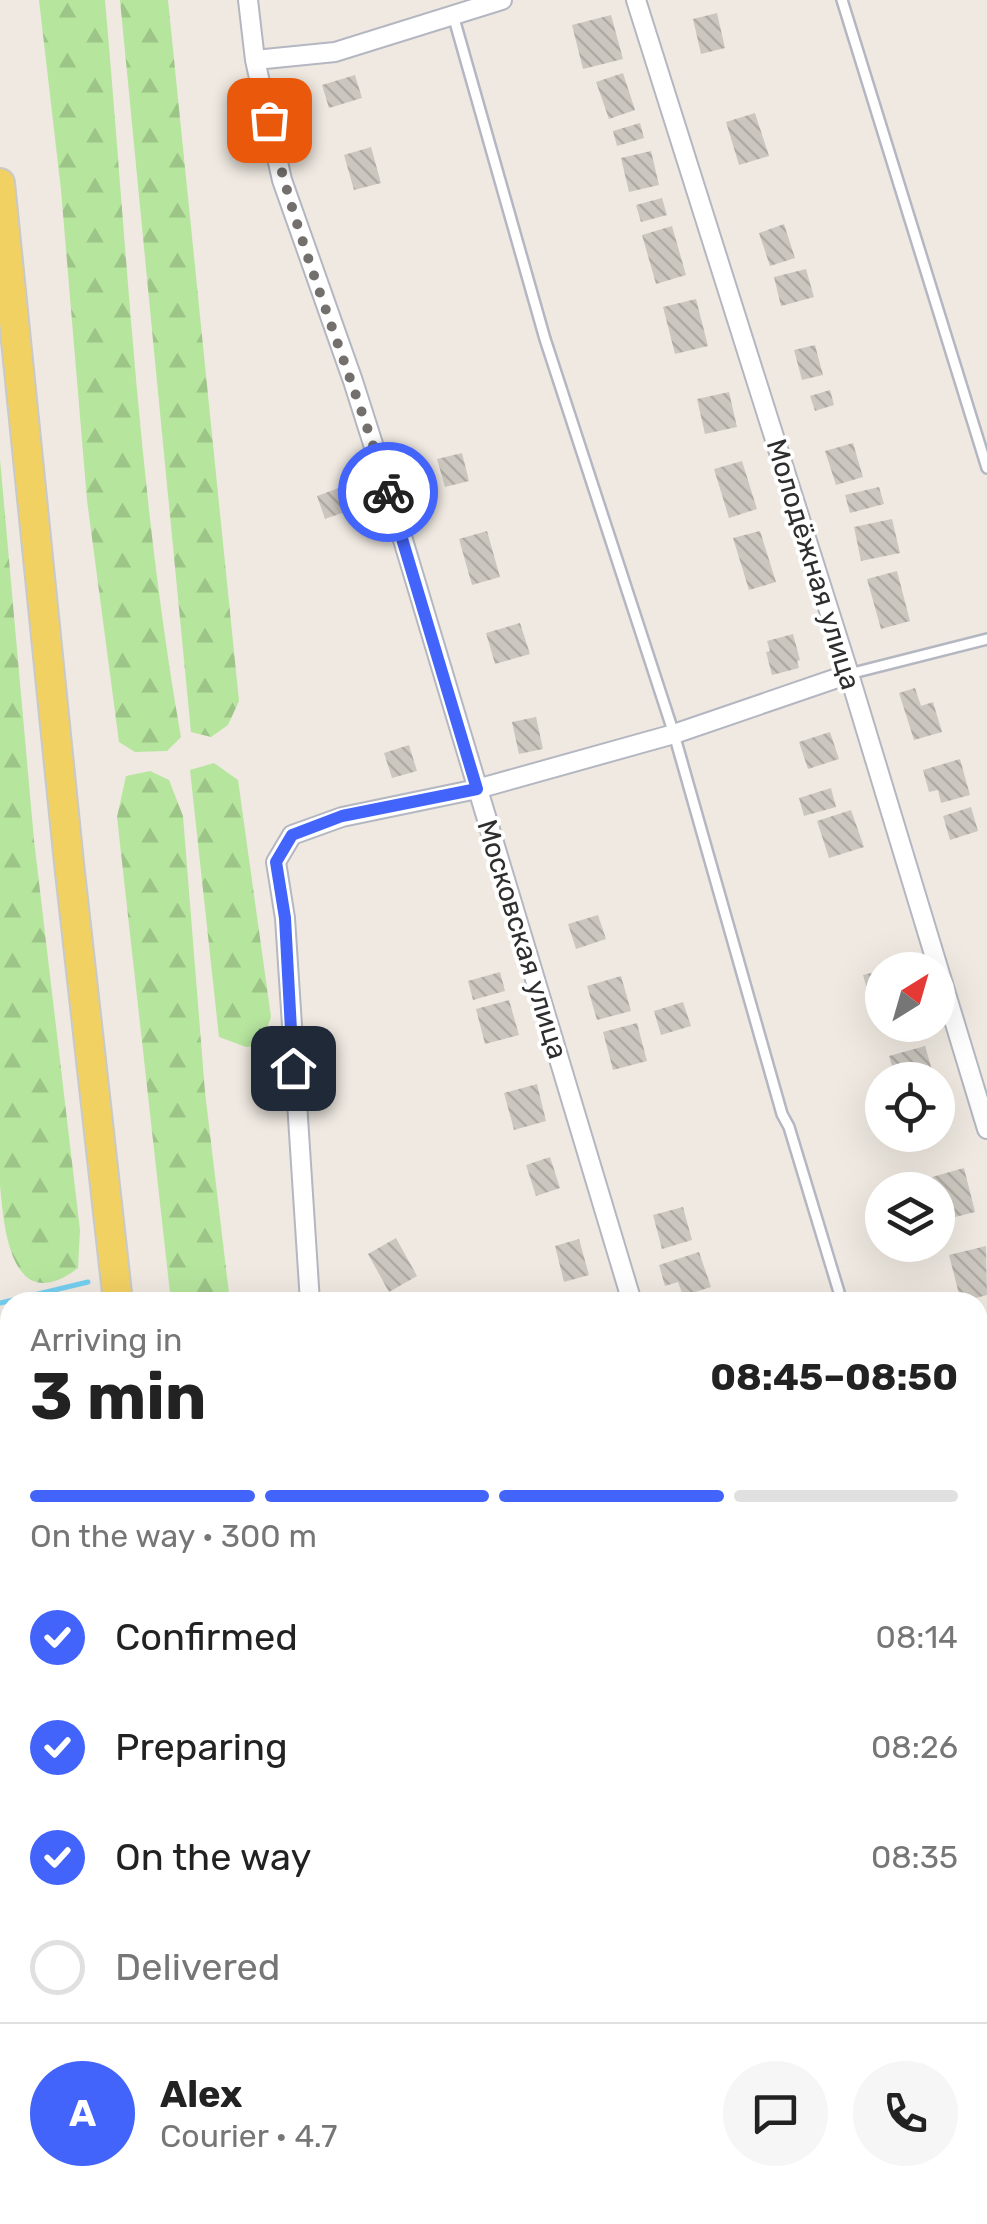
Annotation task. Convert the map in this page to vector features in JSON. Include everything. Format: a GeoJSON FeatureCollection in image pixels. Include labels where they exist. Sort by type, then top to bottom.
{"type":"FeatureCollection","features":[{"type":"Feature","properties":{"kind":"main road"},"geometry":{"type":"LineString","coordinates":[[0,183],[117,1292]]}},
{"type":"Feature","properties":{"kind":"street","name":"Московская улица"},"geometry":{"type":"LineString","coordinates":[[248,0],[255,60],[282,180],[354,381],[629,1292]]}},
{"type":"Feature","properties":{"kind":"street"},"geometry":{"type":"LineString","coordinates":[[255,60],[334,52],[502,0]]}},
{"type":"Feature","properties":{"kind":"street","name":"Молодёжная улица"},"geometry":{"type":"LineString","coordinates":[[636,0],[850,674],[987,1129]]}},
{"type":"Feature","properties":{"kind":"street"},"geometry":{"type":"LineString","coordinates":[[309,1292],[285,918],[276,862],[292,835],[342,816],[477,789],[674,734],[850,674]]}},
{"type":"Feature","properties":{"kind":"lane"},"geometry":{"type":"LineString","coordinates":[[842,0],[987,468]]}},
{"type":"Feature","properties":{"kind":"lane"},"geometry":{"type":"LineString","coordinates":[[453,15],[545,339],[674,734],[782,1114],[839,1292]]}},
{"type":"Feature","properties":{"kind":"lane"},"geometry":{"type":"LineString","coordinates":[[850,674],[987,639]]}},
{"type":"Feature","properties":{"kind":"green space"},"geometry":{"type":"Polygon","coordinates":[[[39,0],[105,0],[144,461],[181,737],[167,751],[135,752],[119,742],[87,500],[61,190],[39,0]]]}},
{"type":"Feature","properties":{"kind":"green space"},"geometry":{"type":"Polygon","coordinates":[[[120,0],[168,0],[239,701],[228,725],[211,737],[191,732],[120,0]]]}},
{"type":"Feature","properties":{"kind":"green space"},"geometry":{"type":"Polygon","coordinates":[[[0,459],[34,840],[80,1230],[78,1268],[56,1281],[39,1283],[25,1276],[9,1245],[0,1185],[0,459]]]}},
{"type":"Feature","properties":{"kind":"green space"},"geometry":{"type":"Polygon","coordinates":[[[214,763],[238,780],[271,1017],[261,1045],[246,1047],[219,1037],[190,770],[214,763]]]}},
{"type":"Feature","properties":{"kind":"green space"},"geometry":{"type":"Polygon","coordinates":[[[150,771],[169,780],[183,816],[205,1092],[229,1292],[170,1292],[117,817],[126,776],[150,771]]]}},
{"type":"Feature","properties":{"kind":"building"},"geometry":{"type":"Polygon","coordinates":[[[717,13],[725,48],[701,54],[693,19],[717,13]]]}},
{"type":"Feature","properties":{"kind":"building"},"geometry":{"type":"Polygon","coordinates":[[[611,15],[623,59],[583,69],[572,25],[611,15]]]}},
{"type":"Feature","properties":{"kind":"building"},"geometry":{"type":"Polygon","coordinates":[[[623,73],[635,110],[609,119],[596,82],[623,73]]]}},
{"type":"Feature","properties":{"kind":"building"},"geometry":{"type":"Polygon","coordinates":[[[355,75],[362,98],[329,108],[322,85],[355,75]]]}},
{"type":"Feature","properties":{"kind":"building"},"geometry":{"type":"Polygon","coordinates":[[[755,113],[769,156],[739,165],[726,122],[755,113]]]}},
{"type":"Feature","properties":{"kind":"building"},"geometry":{"type":"Polygon","coordinates":[[[640,123],[644,138],[617,146],[613,131],[640,123]]]}},
{"type":"Feature","properties":{"kind":"building"},"geometry":{"type":"Polygon","coordinates":[[[371,147],[381,183],[354,190],[344,155],[371,147]]]}},
{"type":"Feature","properties":{"kind":"building"},"geometry":{"type":"Polygon","coordinates":[[[651,151],[659,185],[629,192],[621,158],[651,151]]]}},
{"type":"Feature","properties":{"kind":"building"},"geometry":{"type":"Polygon","coordinates":[[[662,198],[667,215],[641,222],[636,205],[662,198]]]}},
{"type":"Feature","properties":{"kind":"building"},"geometry":{"type":"Polygon","coordinates":[[[784,224],[795,258],[770,266],[759,233],[784,224]]]}},
{"type":"Feature","properties":{"kind":"building"},"geometry":{"type":"Polygon","coordinates":[[[672,226],[686,275],[656,284],[642,235],[672,226]]]}},
{"type":"Feature","properties":{"kind":"building"},"geometry":{"type":"Polygon","coordinates":[[[806,269],[814,297],[781,306],[774,277],[806,269]]]}},
{"type":"Feature","properties":{"kind":"building"},"geometry":{"type":"Polygon","coordinates":[[[696,299],[708,346],[675,354],[663,307],[696,299]]]}},
{"type":"Feature","properties":{"kind":"building"},"geometry":{"type":"Polygon","coordinates":[[[815,345],[823,375],[802,380],[794,350],[815,345]]]}},
{"type":"Feature","properties":{"kind":"building"},"geometry":{"type":"Polygon","coordinates":[[[830,390],[834,405],[815,411],[810,396],[830,390]]]}},
{"type":"Feature","properties":{"kind":"building"},"geometry":{"type":"Polygon","coordinates":[[[729,392],[737,427],[705,434],[697,399],[729,392]]]}},
{"type":"Feature","properties":{"kind":"building"},"geometry":{"type":"Polygon","coordinates":[[[853,443],[863,477],[836,485],[825,451],[853,443]]]}},
{"type":"Feature","properties":{"kind":"building"},"geometry":{"type":"Polygon","coordinates":[[[462,453],[469,481],[445,487],[437,459],[462,453]]]}},
{"type":"Feature","properties":{"kind":"building"},"geometry":{"type":"Polygon","coordinates":[[[742,461],[757,509],[729,518],[714,469],[742,461]]]}},
{"type":"Feature","properties":{"kind":"building"},"geometry":{"type":"Polygon","coordinates":[[[347,485],[356,508],[325,519],[317,496],[347,485]]]}},
{"type":"Feature","properties":{"kind":"building"},"geometry":{"type":"Polygon","coordinates":[[[879,487],[884,504],[850,513],[845,495],[879,487]]]}},
{"type":"Feature","properties":{"kind":"building"},"geometry":{"type":"Polygon","coordinates":[[[892,519],[900,553],[861,561],[854,527],[892,519]]]}},
{"type":"Feature","properties":{"kind":"building"},"geometry":{"type":"Polygon","coordinates":[[[487,531],[500,577],[472,585],[459,539],[487,531]]]}},
{"type":"Feature","properties":{"kind":"building"},"geometry":{"type":"Polygon","coordinates":[[[760,531],[776,582],[749,590],[733,538],[760,531]]]}},
{"type":"Feature","properties":{"kind":"building"},"geometry":{"type":"Polygon","coordinates":[[[897,571],[910,621],[881,629],[867,579],[897,571]]]}},
{"type":"Feature","properties":{"kind":"building"},"geometry":{"type":"Polygon","coordinates":[[[520,623],[530,654],[495,664],[486,633],[520,623]]]}},
{"type":"Feature","properties":{"kind":"building"},"geometry":{"type":"Polygon","coordinates":[[[793,634],[799,668],[772,675],[767,641],[793,634]]]}},
{"type":"Feature","properties":{"kind":"building"},"geometry":{"type":"Polygon","coordinates":[[[915,688],[921,706],[933,702],[942,732],[914,740],[899,693],[915,688]]]}},
{"type":"Feature","properties":{"kind":"building"},"geometry":{"type":"Polygon","coordinates":[[[536,717],[543,749],[519,754],[512,722],[536,717]]]}},
{"type":"Feature","properties":{"kind":"building"},"geometry":{"type":"Polygon","coordinates":[[[830,732],[839,759],[808,769],[799,742],[830,732]]]}},
{"type":"Feature","properties":{"kind":"building"},"geometry":{"type":"Polygon","coordinates":[[[409,745],[417,771],[392,778],[384,753],[409,745]]]}},
{"type":"Feature","properties":{"kind":"building"},"geometry":{"type":"Polygon","coordinates":[[[960,759],[970,795],[941,803],[938,790],[929,792],[923,770],[960,759]]]}},
{"type":"Feature","properties":{"kind":"building"},"geometry":{"type":"Polygon","coordinates":[[[831,788],[836,807],[804,816],[799,798],[831,788]]]}},
{"type":"Feature","properties":{"kind":"building"},"geometry":{"type":"Polygon","coordinates":[[[971,807],[978,831],[950,840],[943,816],[971,807]]]}},
{"type":"Feature","properties":{"kind":"building"},"geometry":{"type":"Polygon","coordinates":[[[851,810],[864,847],[829,858],[817,821],[851,810]]]}},
{"type":"Feature","properties":{"kind":"building"},"geometry":{"type":"Polygon","coordinates":[[[598,915],[606,939],[576,949],[568,924],[598,915]]]}},
{"type":"Feature","properties":{"kind":"building"},"geometry":{"type":"Polygon","coordinates":[[[500,972],[505,991],[473,1000],[468,981],[500,972]]]}},
{"type":"Feature","properties":{"kind":"building"},"geometry":{"type":"Polygon","coordinates":[[[621,976],[631,1011],[597,1020],[587,986],[621,976]]]}},
{"type":"Feature","properties":{"kind":"building"},"geometry":{"type":"Polygon","coordinates":[[[509,1000],[519,1035],[485,1044],[476,1009],[509,1000]]]}},
{"type":"Feature","properties":{"kind":"building"},"geometry":{"type":"Polygon","coordinates":[[[683,1002],[691,1026],[661,1035],[654,1011],[683,1002]]]}},
{"type":"Feature","properties":{"kind":"building"},"geometry":{"type":"Polygon","coordinates":[[[637,1023],[647,1061],[613,1070],[603,1032],[637,1023]]]}},
{"type":"Feature","properties":{"kind":"building"},"geometry":{"type":"Polygon","coordinates":[[[925,1046],[930,1062],[891,1062],[889,1056],[925,1046]]]}},
{"type":"Feature","properties":{"kind":"building"},"geometry":{"type":"Polygon","coordinates":[[[537,1084],[546,1121],[514,1130],[504,1093],[537,1084]]]}},
{"type":"Feature","properties":{"kind":"building"},"geometry":{"type":"Polygon","coordinates":[[[550,1157],[560,1188],[536,1196],[526,1165],[550,1157]]]}},
{"type":"Feature","properties":{"kind":"building"},"geometry":{"type":"Polygon","coordinates":[[[964,1168],[975,1212],[955,1217],[955,1172],[950,1172],[964,1168]]]}},
{"type":"Feature","properties":{"kind":"building"},"geometry":{"type":"Polygon","coordinates":[[[683,1207],[692,1240],[662,1249],[653,1215],[683,1207]]]}},
{"type":"Feature","properties":{"kind":"building"},"geometry":{"type":"Polygon","coordinates":[[[396,1238],[417,1276],[389,1292],[368,1254],[396,1238]]]}},
{"type":"Feature","properties":{"kind":"building"},"geometry":{"type":"Polygon","coordinates":[[[579,1239],[589,1275],[564,1282],[555,1246],[579,1239]]]}},
{"type":"Feature","properties":{"kind":"building"},"geometry":{"type":"Polygon","coordinates":[[[986,1246],[987,1292],[958,1292],[951,1262],[955,1262],[955,1254],[986,1246]]]}},
{"type":"Feature","properties":{"kind":"building"},"geometry":{"type":"Polygon","coordinates":[[[699,1252],[711,1287],[682,1292],[678,1282],[665,1286],[659,1265],[699,1252]]]}},
{"type":"Feature","properties":{"kind":"waterway"},"geometry":{"type":"LineString","coordinates":[[46,1292],[88,1282]]}},
{"type":"Feature","properties":{"kind":"way so far"},"geometry":{"type":"LineString","coordinates":[[269,120],[282,180],[354,381],[388,492]]}},
{"type":"Feature","properties":{"kind":"route"},"geometry":{"type":"LineString","coordinates":[[293,1068],[285,918],[276,862],[292,835],[342,816],[477,789],[388,492]]}}]}
